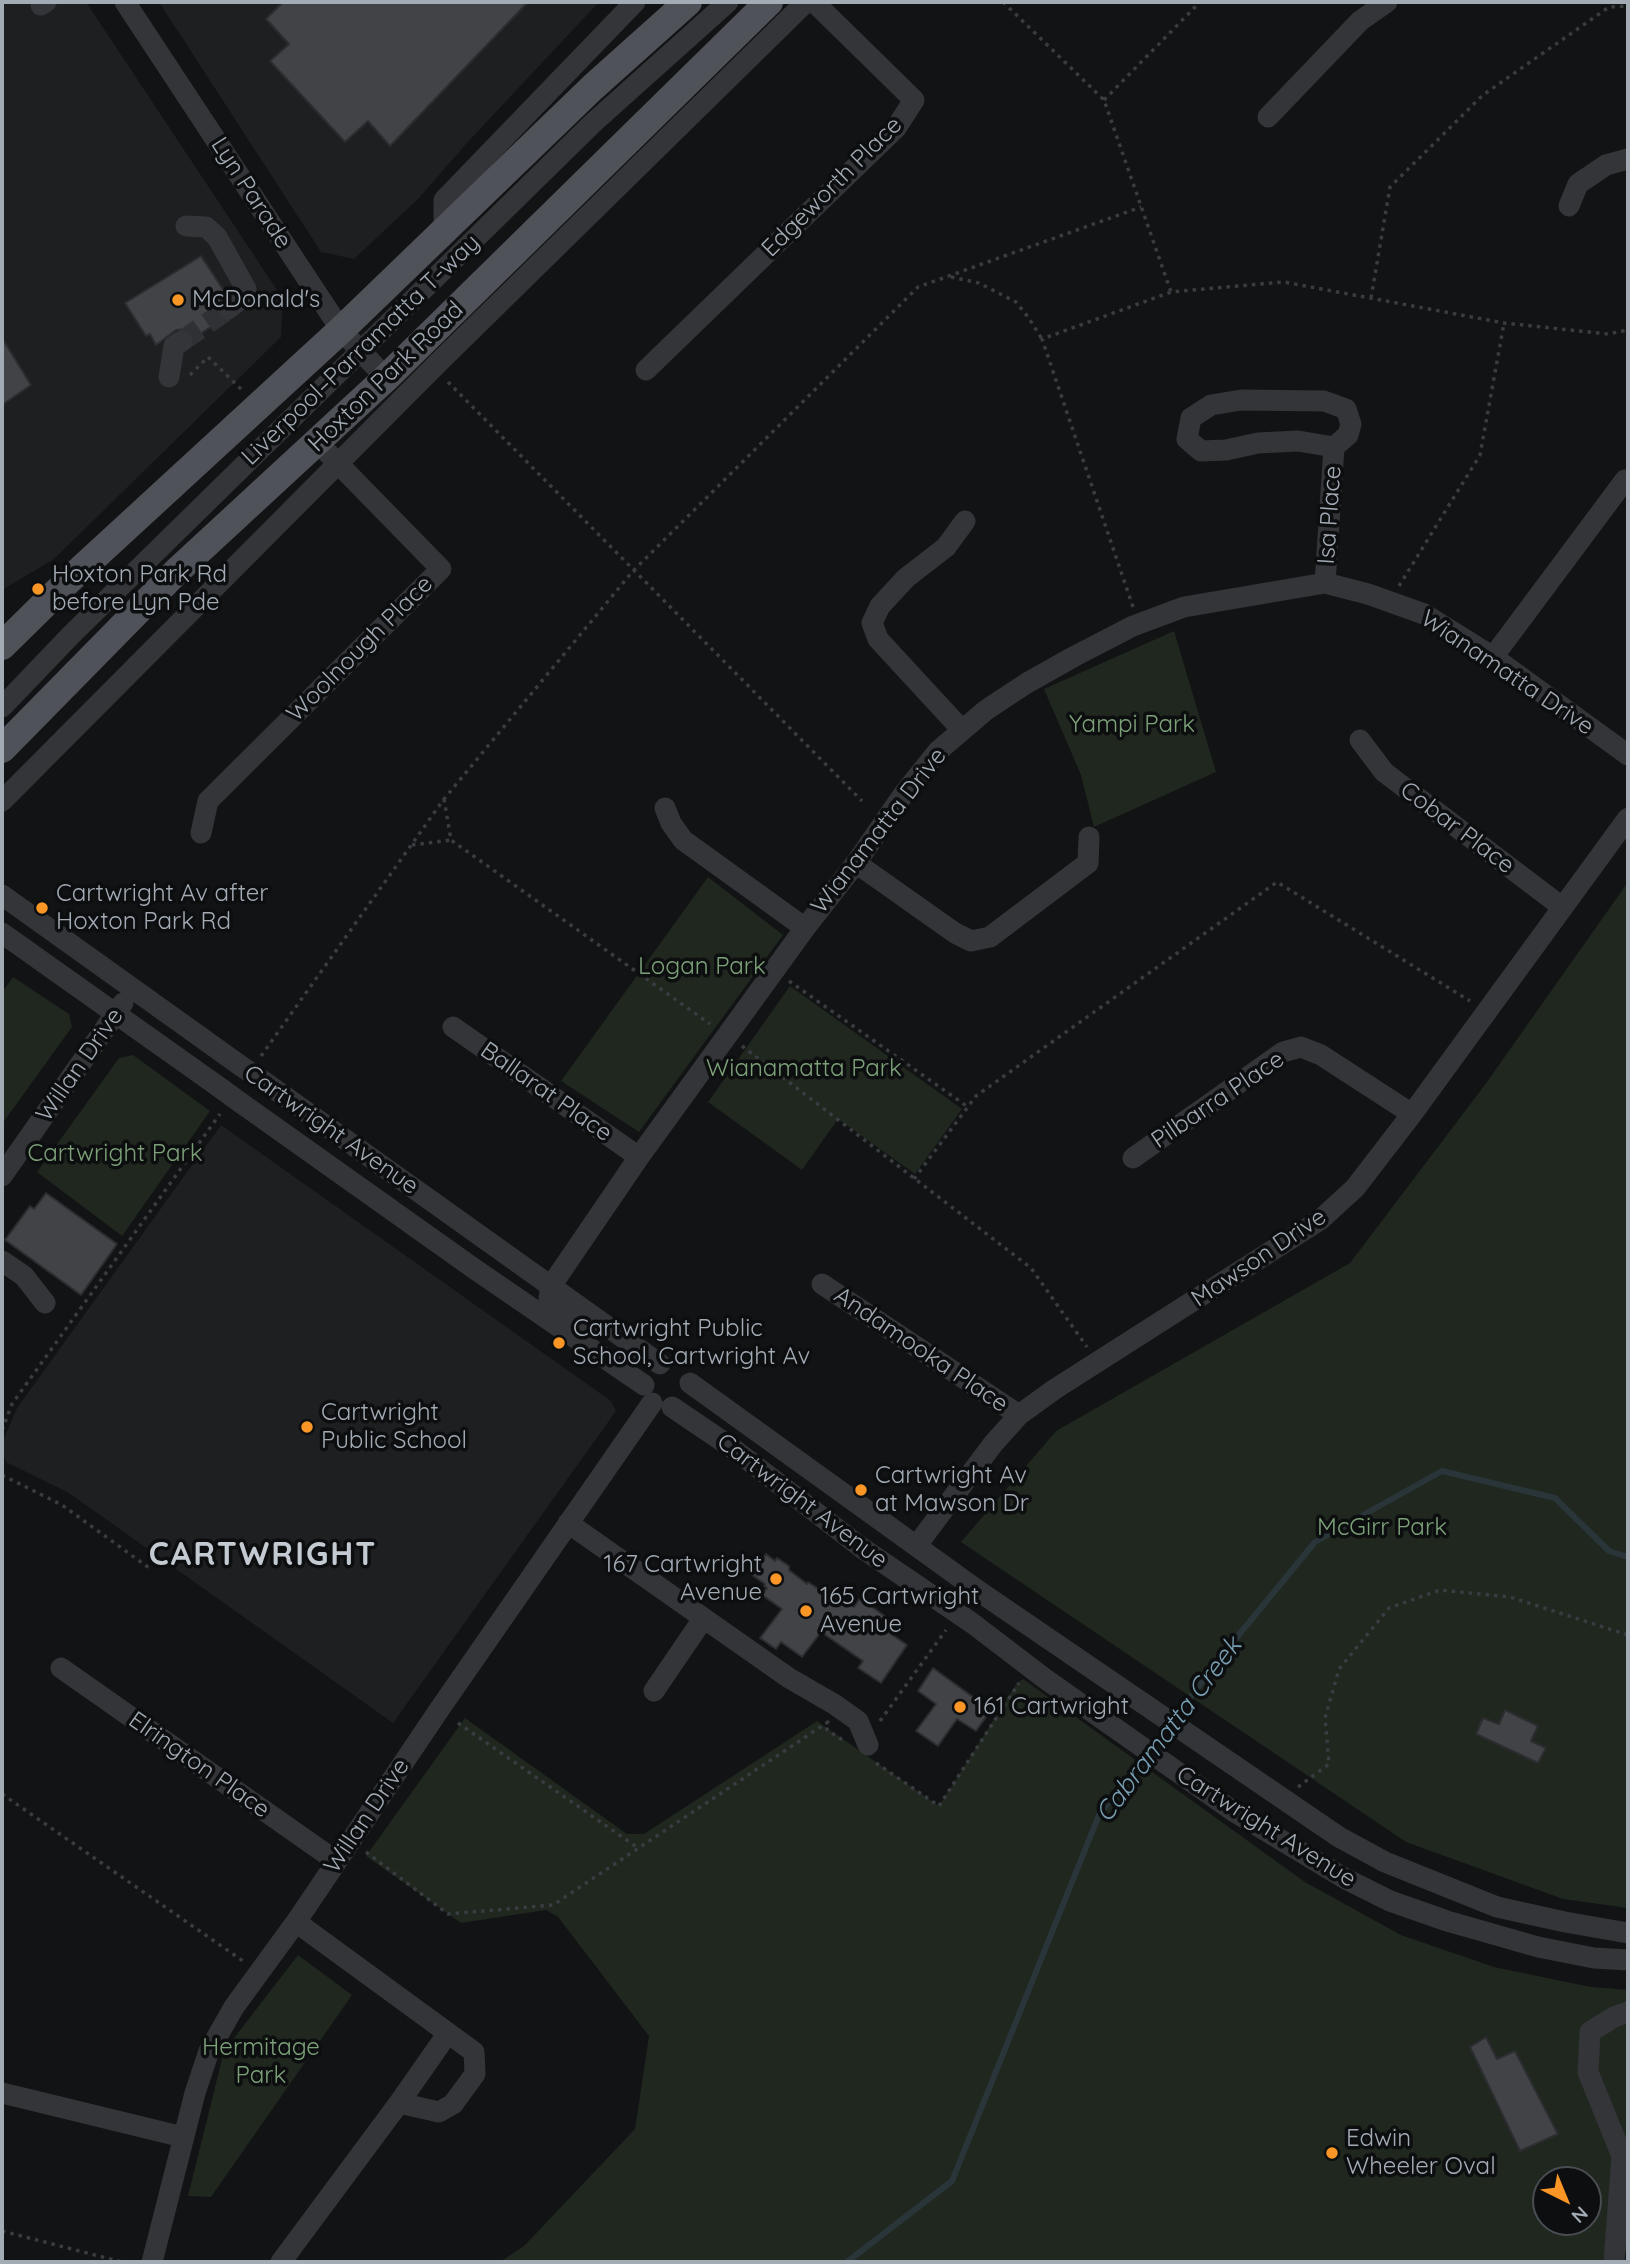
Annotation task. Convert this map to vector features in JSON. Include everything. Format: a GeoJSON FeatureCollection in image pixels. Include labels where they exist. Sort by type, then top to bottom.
{"type":"FeatureCollection","features":[{"type":"Feature","properties":{"kind":"main road"},"geometry":{"type":"LineString","coordinates":[[2,646],[67,582],[351,340],[444,229],[593,87],[688,2]]}},
{"type":"Feature","properties":{"kind":"main road","name":"Hoxton Park Road"},"geometry":{"type":"LineString","coordinates":[[2,749],[177,571],[386,378],[769,2]]}},
{"type":"Feature","properties":{"kind":"street","name":"Lyn Parade"},"geometry":{"type":"LineString","coordinates":[[124,2],[351,340],[386,378]]}},
{"type":"Feature","properties":{"kind":"street"},"geometry":{"type":"LineString","coordinates":[[444,229],[443,200],[635,2]]}},
{"type":"Feature","properties":{"kind":"street","name":"Liverpool–Parramatta T-way"},"geometry":{"type":"LineString","coordinates":[[2,706],[351,340],[727,2]]}},
{"type":"Feature","properties":{"kind":"street"},"geometry":{"type":"LineString","coordinates":[[2,801],[338,463],[806,2]]}},
{"type":"Feature","properties":{"kind":"street","name":"Edgeworth Place"},"geometry":{"type":"LineString","coordinates":[[646,370],[896,128],[914,100],[814,2]]}},
{"type":"Feature","properties":{"kind":"street"},"geometry":{"type":"LineString","coordinates":[[1268,117],[1360,21],[1387,2]]}},
{"type":"Feature","properties":{"kind":"street"},"geometry":{"type":"LineString","coordinates":[[1569,206],[1578,184],[1606,164],[1628,159]]}},
{"type":"Feature","properties":{"kind":"street"},"geometry":{"type":"LineString","coordinates":[[186,226],[206,227],[216,237],[246,289],[242,298],[228,309]]}},
{"type":"Feature","properties":{"kind":"street"},"geometry":{"type":"LineString","coordinates":[[177,378],[174,346],[182,341]]}},
{"type":"Feature","properties":{"kind":"street","name":"Isa Place"},"geometry":{"type":"LineString","coordinates":[[1325,583],[1334,447],[1348,435],[1351,424],[1346,409],[1325,401],[1241,400],[1211,405],[1191,418],[1187,439],[1201,451],[1226,450],[1258,443],[1298,441],[1334,447]]}},
{"type":"Feature","properties":{"kind":"street","name":"Woolnough Place"},"geometry":{"type":"LineString","coordinates":[[201,833],[208,801],[441,569],[318,443]]}},
{"type":"Feature","properties":{"kind":"street"},"geometry":{"type":"LineString","coordinates":[[1493,657],[1625,480]]}},
{"type":"Feature","properties":{"kind":"street"},"geometry":{"type":"LineString","coordinates":[[961,729],[878,639],[872,623],[880,606],[906,578],[946,547],[965,521]]}},
{"type":"Feature","properties":{"kind":"street","name":"Wianamatta Drive"},"geometry":{"type":"LineString","coordinates":[[551,1286],[639,1157],[805,928],[856,863],[905,792],[938,751],[961,729],[1027,683],[1138,624],[1184,607],[1325,583],[1424,614],[1493,657],[1628,755]]}},
{"type":"Feature","properties":{"kind":"street","name":"Cobar Place"},"geometry":{"type":"LineString","coordinates":[[1360,740],[1384,772],[1562,907]]}},
{"type":"Feature","properties":{"kind":"street"},"geometry":{"type":"LineString","coordinates":[[665,808],[671,823],[683,840],[805,928]]}},
{"type":"Feature","properties":{"kind":"street","name":"Mawson Drive"},"geometry":{"type":"LineString","coordinates":[[917,1545],[993,1444],[1019,1415],[1055,1389],[1320,1220],[1354,1188],[1412,1114],[1628,818]]}},
{"type":"Feature","properties":{"kind":"street"},"geometry":{"type":"LineString","coordinates":[[856,863],[971,941],[990,937],[1088,863],[1089,837]]}},
{"type":"Feature","properties":{"kind":"street","name":"Cartwright Avenue"},"geometry":{"type":"LineString","coordinates":[[2,895],[252,1070],[660,1364]]}},
{"type":"Feature","properties":{"kind":"street","name":"Cartwright Avenue"},"geometry":{"type":"LineString","coordinates":[[2,933],[116,1013],[229,1098],[582,1341],[656,1398],[731,1447],[862,1548],[939,1601],[1033,1678],[1233,1811],[1344,1878],[1390,1901],[1447,1921],[1538,1947],[1594,1958],[1628,1960]]}},
{"type":"Feature","properties":{"kind":"street","name":"Willan Drive"},"geometry":{"type":"LineString","coordinates":[[2,1176],[134,989]]}},
{"type":"Feature","properties":{"kind":"street","name":"Ballarat Place"},"geometry":{"type":"LineString","coordinates":[[453,1027],[639,1157]]}},
{"type":"Feature","properties":{"kind":"street","name":"Pilbarra Place"},"geometry":{"type":"LineString","coordinates":[[1133,1158],[1283,1052],[1301,1047],[1321,1055],[1412,1114]]}},
{"type":"Feature","properties":{"kind":"street"},"geometry":{"type":"LineString","coordinates":[[2,1261],[24,1276],[45,1303]]}},
{"type":"Feature","properties":{"kind":"street","name":"Andamooka Place"},"geometry":{"type":"LineString","coordinates":[[822,1284],[1019,1415]]}},
{"type":"Feature","properties":{"kind":"street"},"geometry":{"type":"LineString","coordinates":[[551,1286],[551,1303],[578,1329],[582,1341]]}},
{"type":"Feature","properties":{"kind":"street"},"geometry":{"type":"LineString","coordinates":[[672,1363],[685,1371],[690,1382],[687,1397],[682,1402],[656,1398],[650,1370],[660,1364],[672,1363]]}},
{"type":"Feature","properties":{"kind":"street","name":"Cartwright Avenue"},"geometry":{"type":"LineString","coordinates":[[690,1382],[1065,1650],[1339,1837],[1385,1862],[1497,1907],[1628,1933]]}},
{"type":"Feature","properties":{"kind":"street","name":"Willan Drive"},"geometry":{"type":"LineString","coordinates":[[152,2262],[183,2137],[209,2051],[234,2007],[296,1922],[656,1398]]}},
{"type":"Feature","properties":{"kind":"street"},"geometry":{"type":"LineString","coordinates":[[568,1523],[789,1678],[834,1704],[866,1742]]}},
{"type":"Feature","properties":{"kind":"street"},"geometry":{"type":"LineString","coordinates":[[862,1548],[873,1550],[917,1545],[920,1563],[939,1601]]}},
{"type":"Feature","properties":{"kind":"street"},"geometry":{"type":"LineString","coordinates":[[654,1691],[703,1619]]}},
{"type":"Feature","properties":{"kind":"street","name":"Elrington Place"},"geometry":{"type":"LineString","coordinates":[[61,1668],[337,1861]]}},
{"type":"Feature","properties":{"kind":"street"},"geometry":{"type":"LineString","coordinates":[[296,1922],[474,2053],[475,2074],[453,2104],[439,2112],[399,2103]]}},
{"type":"Feature","properties":{"kind":"street"},"geometry":{"type":"LineString","coordinates":[[1614,2262],[1625,2152],[1588,2072],[1590,2032],[1628,2012]]}},
{"type":"Feature","properties":{"kind":"street"},"geometry":{"type":"LineString","coordinates":[[281,2262],[448,2033]]}},
{"type":"Feature","properties":{"kind":"street"},"geometry":{"type":"LineString","coordinates":[[2,2093],[183,2137]]}},
{"type":"Feature","properties":{"kind":"path"},"geometry":{"type":"LineString","coordinates":[[1003,2],[1104,100],[1171,292]]}},
{"type":"Feature","properties":{"kind":"path"},"geometry":{"type":"LineString","coordinates":[[1104,100],[1200,2]]}},
{"type":"Feature","properties":{"kind":"path"},"geometry":{"type":"LineString","coordinates":[[1371,298],[1390,187],[1483,95],[1609,7],[1628,6]]}},
{"type":"Feature","properties":{"kind":"path"},"geometry":{"type":"LineString","coordinates":[[252,1070],[444,800],[633,571],[918,287],[1142,208]]}},
{"type":"Feature","properties":{"kind":"path"},"geometry":{"type":"LineString","coordinates":[[948,277],[979,283],[1016,302],[1041,339],[1138,624]]}},
{"type":"Feature","properties":{"kind":"path"},"geometry":{"type":"LineString","coordinates":[[1041,339],[1171,292],[1284,282],[1504,323],[1608,334],[1628,331]]}},
{"type":"Feature","properties":{"kind":"path"},"geometry":{"type":"LineString","coordinates":[[1389,601],[1480,455],[1504,323]]}},
{"type":"Feature","properties":{"kind":"path"},"geometry":{"type":"LineString","coordinates":[[177,378],[208,357],[246,394]]}},
{"type":"Feature","properties":{"kind":"path"},"geometry":{"type":"LineString","coordinates":[[447,381],[862,801]]}},
{"type":"Feature","properties":{"kind":"path"},"geometry":{"type":"LineString","coordinates":[[444,800],[451,841]]}},
{"type":"Feature","properties":{"kind":"path"},"geometry":{"type":"LineString","coordinates":[[412,845],[451,841],[712,1025]]}},
{"type":"Feature","properties":{"kind":"path"},"geometry":{"type":"LineString","coordinates":[[914,1179],[976,1096],[1277,882],[1487,1011]]}},
{"type":"Feature","properties":{"kind":"path"},"geometry":{"type":"LineString","coordinates":[[775,970],[968,1107]]}},
{"type":"Feature","properties":{"kind":"path"},"geometry":{"type":"LineString","coordinates":[[741,1046],[1031,1268],[1098,1363]]}},
{"type":"Feature","properties":{"kind":"path"},"geometry":{"type":"LineString","coordinates":[[2,1430],[12,1404],[229,1098]]}},
{"type":"Feature","properties":{"kind":"path"},"geometry":{"type":"LineString","coordinates":[[2,1475],[62,1505],[152,1570]]}},
{"type":"Feature","properties":{"kind":"path"},"geometry":{"type":"LineString","coordinates":[[1281,1798],[1329,1765],[1325,1718],[1339,1669],[1389,1608],[1440,1590],[1510,1597],[1628,1635]]}},
{"type":"Feature","properties":{"kind":"path"},"geometry":{"type":"LineString","coordinates":[[946,1630],[866,1742],[939,1806],[1033,1678]]}},
{"type":"Feature","properties":{"kind":"path"},"geometry":{"type":"LineString","coordinates":[[351,1840],[447,1914],[553,1905],[828,1722]]}},
{"type":"Feature","properties":{"kind":"path"},"geometry":{"type":"LineString","coordinates":[[458,1723],[638,1848]]}},
{"type":"Feature","properties":{"kind":"path"},"geometry":{"type":"LineString","coordinates":[[2,1794],[259,1972]]}},
{"type":"Feature","properties":{"kind":"path"},"geometry":{"type":"LineString","coordinates":[[2,2231],[122,2262]]}},
{"type":"Feature","properties":{"kind":"shaded area"},"geometry":{"type":"Polygon","coordinates":[[[2,2],[86,2],[283,299],[281,337],[54,559],[2,590],[2,2]]]}},
{"type":"Feature","properties":{"kind":"shaded area"},"geometry":{"type":"Polygon","coordinates":[[[159,2],[599,2],[419,198],[354,259],[321,252],[159,2]]]}},
{"type":"Feature","properties":{"kind":"shaded area","name":"Cartwright Public School"},"geometry":{"type":"Polygon","coordinates":[[[221,1125],[611,1401],[616,1411],[393,1723],[69,1493],[6,1462],[2,1451],[2,1443],[17,1408],[221,1125]]]}},
{"type":"Feature","properties":{"kind":"green space","name":"Yampi Park"},"geometry":{"type":"Polygon","coordinates":[[[1174,631],[1216,772],[1094,827],[1081,775],[1044,689],[1174,631]]]}},
{"type":"Feature","properties":{"kind":"green space","name":"Logan Park"},"geometry":{"type":"Polygon","coordinates":[[[708,877],[783,935],[639,1132],[561,1081],[708,877]]]}},
{"type":"Feature","properties":{"kind":"green space","name":"McGirr Park"},"geometry":{"type":"Polygon","coordinates":[[[1628,882],[1628,1908],[1563,1899],[1406,1842],[961,1542],[1056,1431],[1350,1263],[1484,1086],[1628,882]]]}},
{"type":"Feature","properties":{"kind":"green space"},"geometry":{"type":"Polygon","coordinates":[[[13,977],[69,1014],[72,1027],[2,1124],[2,992],[13,977]]]}},
{"type":"Feature","properties":{"kind":"green space","name":"Wianamatta Park"},"geometry":{"type":"Polygon","coordinates":[[[790,986],[962,1109],[915,1174],[838,1119],[802,1170],[708,1102],[790,986]]]}},
{"type":"Feature","properties":{"kind":"green space","name":"Cartwright Park"},"geometry":{"type":"Polygon","coordinates":[[[133,1055],[210,1111],[122,1236],[37,1172],[119,1058],[133,1055]]]}},
{"type":"Feature","properties":{"kind":"green space"},"geometry":{"type":"Polygon","coordinates":[[[1023,1679],[1305,1882],[1401,1935],[1494,1967],[1591,1987],[1628,1990],[1628,2249],[1620,2262],[500,2262],[524,2246],[635,2129],[649,2036],[558,1917],[546,1910],[461,1923],[366,1856],[465,1718],[627,1834],[644,1834],[817,1721],[939,1806],[1017,1683],[1023,1679]]]}},
{"type":"Feature","properties":{"kind":"green space","name":"Hermitage Park"},"geometry":{"type":"Polygon","coordinates":[[[298,1955],[352,1995],[211,2197],[188,2196],[224,2051],[298,1955]]]}},
{"type":"Feature","properties":{"kind":"building"},"geometry":{"type":"Polygon","coordinates":[[[283,2],[528,2],[390,146],[368,121],[345,142],[270,61],[289,44],[266,19],[283,2]]]}},
{"type":"Feature","properties":{"kind":"building","name":"McDonald's"},"geometry":{"type":"Polygon","coordinates":[[[201,256],[226,294],[216,305],[215,312],[221,320],[194,338],[188,329],[176,330],[156,345],[150,334],[146,336],[125,303],[201,256]]]}},
{"type":"Feature","properties":{"kind":"building"},"geometry":{"type":"Polygon","coordinates":[[[2,338],[31,385],[2,405],[2,338]]]}},
{"type":"Feature","properties":{"kind":"building"},"geometry":{"type":"Polygon","coordinates":[[[46,1193],[117,1244],[81,1295],[5,1240],[30,1206],[34,1209],[46,1193]]]}},
{"type":"Feature","properties":{"kind":"building"},"geometry":{"type":"Polygon","coordinates":[[[766,1554],[789,1566],[789,1570],[807,1584],[808,1582],[820,1590],[824,1584],[854,1607],[860,1598],[897,1625],[891,1634],[907,1645],[881,1683],[858,1668],[863,1661],[821,1632],[802,1657],[781,1642],[776,1649],[760,1638],[782,1609],[762,1595],[767,1588],[765,1584],[752,1575],[766,1554]]]}},
{"type":"Feature","properties":{"kind":"building","name":"161 Cartwright"},"geometry":{"type":"Polygon","coordinates":[[[933,1668],[991,1710],[976,1731],[957,1719],[938,1746],[916,1731],[936,1704],[918,1691],[933,1668]]]}},
{"type":"Feature","properties":{"kind":"building"},"geometry":{"type":"Polygon","coordinates":[[[1505,1710],[1538,1726],[1531,1741],[1546,1748],[1538,1763],[1476,1734],[1483,1718],[1499,1724],[1505,1710]]]}},
{"type":"Feature","properties":{"kind":"building"},"geometry":{"type":"Polygon","coordinates":[[[1486,2037],[1497,2059],[1515,2051],[1558,2134],[1520,2151],[1470,2047],[1486,2037]]]}},
{"type":"Feature","properties":{"kind":"waterway","name":"Cabramatta Creek"},"geometry":{"type":"LineString","coordinates":[[847,2262],[952,2181],[1099,1815],[1233,1642],[1315,1542],[1442,1471],[1555,1498],[1609,1551],[1628,1557]]}},
{"type":"Feature","properties":{"kind":"tunnel"},"geometry":{"type":"LineString","coordinates":[[182,341],[228,309]]}},
{"type":"Feature","properties":{"kind":"place","name":"McDonald's"},"geometry":{"type":"Point","coordinates":[178,300]}},
{"type":"Feature","properties":{"kind":"place","name":"Hoxton Park Rd before Lyn Pde"},"geometry":{"type":"Point","coordinates":[38,589]}},
{"type":"Feature","properties":{"kind":"place","name":"Cartwright Av after Hoxton Park Rd"},"geometry":{"type":"Point","coordinates":[42,908]}},
{"type":"Feature","properties":{"kind":"place","name":"Cartwright Public School, Cartwright Av"},"geometry":{"type":"Point","coordinates":[559,1343]}},
{"type":"Feature","properties":{"kind":"place","name":"Cartwright Public School"},"geometry":{"type":"Point","coordinates":[307,1427]}},
{"type":"Feature","properties":{"kind":"place","name":"Cartwright Av at Mawson Dr"},"geometry":{"type":"Point","coordinates":[861,1490]}},
{"type":"Feature","properties":{"kind":"place","name":"167 Cartwright Avenue"},"geometry":{"type":"Point","coordinates":[776,1579]}},
{"type":"Feature","properties":{"kind":"place","name":"165 Cartwright Avenue"},"geometry":{"type":"Point","coordinates":[806,1611]}},
{"type":"Feature","properties":{"kind":"place","name":"161 Cartwright"},"geometry":{"type":"Point","coordinates":[960,1707]}},
{"type":"Feature","properties":{"kind":"place","name":"Edwin Wheeler Oval"},"geometry":{"type":"Point","coordinates":[1332,2153]}},
{"type":"Feature","properties":{"kind":"district","name":"CARTWRIGHT"},"geometry":{"type":"Point","coordinates":[263,1555]}}]}
